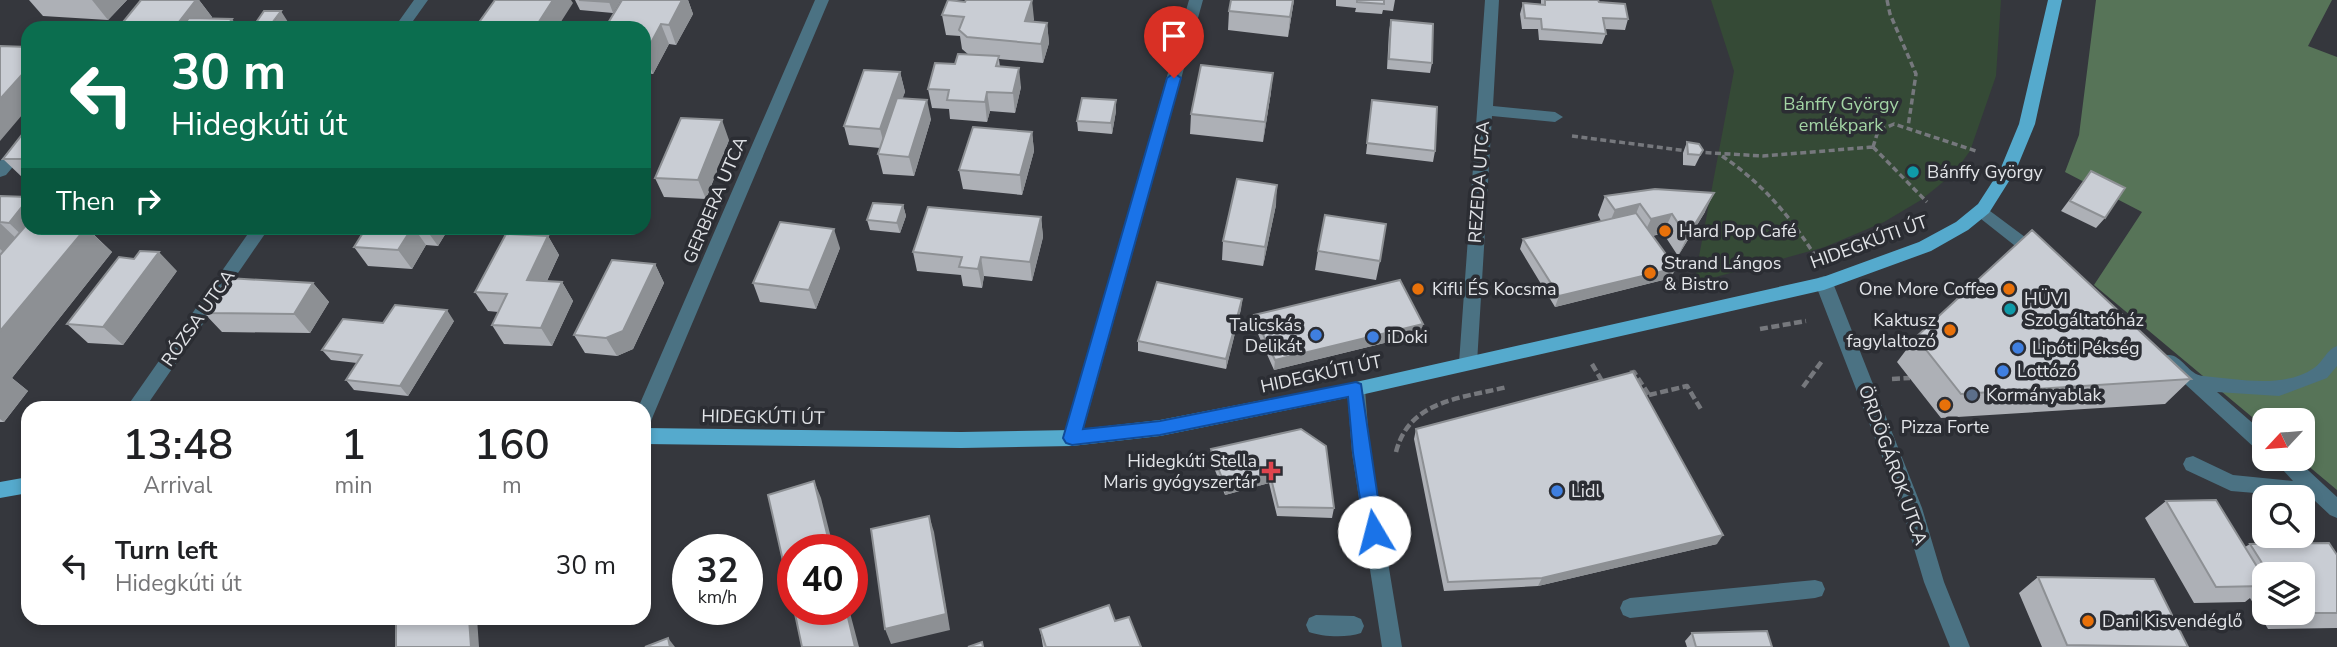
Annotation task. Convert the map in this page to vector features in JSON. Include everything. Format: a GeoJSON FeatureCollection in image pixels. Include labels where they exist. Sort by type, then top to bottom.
{"type":"FeatureCollection","features":[{"type":"Feature","properties":{"kind":"main road"},"geometry":{"type":"LineString","coordinates":[[1982,211],[2012,167],[2033,106],[2055,0]]}},
{"type":"Feature","properties":{"kind":"main road","name":"HIDEGKÚTI ÚT"},"geometry":{"type":"LineString","coordinates":[[651,436],[961,440],[1072,438],[1160,428],[1356,388],[1824,283],[1935,242],[1982,211]]}},
{"type":"Feature","properties":{"kind":"main road"},"geometry":{"type":"LineString","coordinates":[[0,490],[21,486]]}},
{"type":"Feature","properties":{"kind":"street"},"geometry":{"type":"LineString","coordinates":[[406,21],[421,0]]}},
{"type":"Feature","properties":{"kind":"street","name":"GERBERA UTCA"},"geometry":{"type":"LineString","coordinates":[[650,401],[822,0]]}},
{"type":"Feature","properties":{"kind":"street"},"geometry":{"type":"LineString","coordinates":[[1072,438],[1196,0]]}},
{"type":"Feature","properties":{"kind":"street","name":"REZEDA UTCA"},"geometry":{"type":"LineString","coordinates":[[1468,363],[1492,0]]}},
{"type":"Feature","properties":{"kind":"street"},"geometry":{"type":"LineString","coordinates":[[1484,110],[1555,117]]}},
{"type":"Feature","properties":{"kind":"street"},"geometry":{"type":"LineString","coordinates":[[0,171],[21,147]]}},
{"type":"Feature","properties":{"kind":"street"},"geometry":{"type":"LineString","coordinates":[[1982,211],[2052,266]]}},
{"type":"Feature","properties":{"kind":"street","name":"RÓZSA UTCA"},"geometry":{"type":"LineString","coordinates":[[140,401],[256,235]]}},
{"type":"Feature","properties":{"kind":"street","name":"ÖRDÖGÁROK UTCA"},"geometry":{"type":"LineString","coordinates":[[1824,283],[1912,508],[1934,582],[1961,647]]}},
{"type":"Feature","properties":{"kind":"street"},"geometry":{"type":"LineString","coordinates":[[2155,349],[2252,433]]}},
{"type":"Feature","properties":{"kind":"street"},"geometry":{"type":"LineString","coordinates":[[2196,383],[2279,389],[2322,373],[2337,353]]}},
{"type":"Feature","properties":{"kind":"street"},"geometry":{"type":"LineString","coordinates":[[1356,388],[1362,453],[1392,647]]}},
{"type":"Feature","properties":{"kind":"street"},"geometry":{"type":"LineString","coordinates":[[2193,464],[2231,484],[2318,492]]}},
{"type":"Feature","properties":{"kind":"street"},"geometry":{"type":"LineString","coordinates":[[2295,471],[2337,509]]}},
{"type":"Feature","properties":{"kind":"street"},"geometry":{"type":"LineString","coordinates":[[1630,608],[1815,589]]}},
{"type":"Feature","properties":{"kind":"street"},"geometry":{"type":"LineString","coordinates":[[1316,625],[1354,626]]}},
{"type":"Feature","properties":{"kind":"path"},"geometry":{"type":"LineString","coordinates":[[1887,0],[1890,14],[1916,74],[1908,127]]}},
{"type":"Feature","properties":{"kind":"path"},"geometry":{"type":"LineString","coordinates":[[1927,202],[1888,165],[1874,147],[1873,137],[1882,125],[1908,127],[1976,151]]}},
{"type":"Feature","properties":{"kind":"path"},"geometry":{"type":"LineString","coordinates":[[1563,135],[1721,156],[1818,154],[1874,147]]}},
{"type":"Feature","properties":{"kind":"path"},"geometry":{"type":"LineString","coordinates":[[1721,156],[1746,171],[1782,205],[1814,254]]}},
{"type":"Feature","properties":{"kind":"path"},"geometry":{"type":"LineString","coordinates":[[1803,387],[1825,357]]}},
{"type":"Feature","properties":{"kind":"path"},"geometry":{"type":"LineString","coordinates":[[1591,363],[1602,381],[1613,378]]}},
{"type":"Feature","properties":{"kind":"path"},"geometry":{"type":"LineString","coordinates":[[1623,375],[1634,372],[1649,395]]}},
{"type":"Feature","properties":{"kind":"path"},"geometry":{"type":"LineString","coordinates":[[1638,398],[1687,386],[1702,411]]}},
{"type":"Feature","properties":{"kind":"green space","name":"Bánffy György emlékpark"},"geometry":{"type":"Polygon","coordinates":[[[1711,0],[2001,0],[1996,76],[1970,151],[1953,174],[1921,200],[1884,222],[1825,247],[1694,283],[1734,71],[1711,0]]]}},
{"type":"Feature","properties":{"kind":"green space"},"geometry":{"type":"Polygon","coordinates":[[[2096,0],[2332,0],[2308,46],[2337,57],[2337,490],[2314,471],[2315,408],[2252,408],[2252,417],[2094,285],[2142,212],[2065,172],[2079,135],[2096,0]]]}},
{"type":"Feature","properties":{"kind":"building"},"geometry":{"type":"Polygon","coordinates":[[[141,0],[196,0],[180,21],[124,21],[141,0]]]}},
{"type":"Feature","properties":{"kind":"building"},"geometry":{"type":"Polygon","coordinates":[[[495,0],[553,0],[540,21],[480,21],[495,0]]]}},
{"type":"Feature","properties":{"kind":"building"},"geometry":{"type":"Polygon","coordinates":[[[579,0],[610,0],[609,2],[579,0]]]}},
{"type":"Feature","properties":{"kind":"building"},"geometry":{"type":"Polygon","coordinates":[[[622,0],[682,0],[669,25],[661,24],[651,43],[651,21],[609,21],[622,0]]]}},
{"type":"Feature","properties":{"kind":"building"},"geometry":{"type":"Polygon","coordinates":[[[948,0],[1032,0],[1025,21],[1047,23],[1041,44],[967,37],[959,30],[964,17],[942,15],[948,0]]]}},
{"type":"Feature","properties":{"kind":"building"},"geometry":{"type":"Polygon","coordinates":[[[1231,0],[1293,0],[1290,17],[1229,11],[1231,0]]]}},
{"type":"Feature","properties":{"kind":"building"},"geometry":{"type":"Polygon","coordinates":[[[1384,0],[1384,4],[1357,2],[1384,0]]]}},
{"type":"Feature","properties":{"kind":"building"},"geometry":{"type":"Polygon","coordinates":[[[1545,0],[1598,0],[1625,4],[1628,19],[1603,18],[1606,34],[1542,29],[1541,19],[1525,18],[1523,3],[1545,5],[1545,0]]]}},
{"type":"Feature","properties":{"kind":"building"},"geometry":{"type":"Polygon","coordinates":[[[264,11],[281,11],[274,21],[257,21],[264,11]]]}},
{"type":"Feature","properties":{"kind":"building"},"geometry":{"type":"Polygon","coordinates":[[[189,18],[232,19],[230,21],[187,21],[189,18]]]}},
{"type":"Feature","properties":{"kind":"building"},"geometry":{"type":"Polygon","coordinates":[[[1391,20],[1433,24],[1432,63],[1389,59],[1391,20]]]}},
{"type":"Feature","properties":{"kind":"building"},"geometry":{"type":"Polygon","coordinates":[[[0,46],[21,47],[21,76],[0,99],[0,46]]]}},
{"type":"Feature","properties":{"kind":"building"},"geometry":{"type":"Polygon","coordinates":[[[958,54],[999,56],[996,66],[1019,68],[1013,93],[987,92],[985,102],[947,100],[949,90],[928,89],[935,63],[955,64],[958,54]]]}},
{"type":"Feature","properties":{"kind":"building"},"geometry":{"type":"Polygon","coordinates":[[[1201,65],[1273,73],[1265,122],[1191,114],[1201,65]]]}},
{"type":"Feature","properties":{"kind":"building"},"geometry":{"type":"Polygon","coordinates":[[[864,70],[900,72],[880,129],[844,126],[864,70]]]}},
{"type":"Feature","properties":{"kind":"building"},"geometry":{"type":"Polygon","coordinates":[[[897,98],[927,100],[909,157],[878,154],[897,98]]]}},
{"type":"Feature","properties":{"kind":"building"},"geometry":{"type":"Polygon","coordinates":[[[1082,98],[1116,100],[1111,123],[1077,121],[1082,98]]]}},
{"type":"Feature","properties":{"kind":"building"},"geometry":{"type":"Polygon","coordinates":[[[1372,100],[1437,107],[1435,151],[1367,143],[1372,100]]]}},
{"type":"Feature","properties":{"kind":"building"},"geometry":{"type":"Polygon","coordinates":[[[681,118],[722,120],[698,180],[655,178],[681,118]]]}},
{"type":"Feature","properties":{"kind":"building"},"geometry":{"type":"Polygon","coordinates":[[[973,127],[1032,132],[1020,175],[959,170],[973,127]]]}},
{"type":"Feature","properties":{"kind":"building"},"geometry":{"type":"Polygon","coordinates":[[[21,136],[21,159],[3,159],[21,136]]]}},
{"type":"Feature","properties":{"kind":"building"},"geometry":{"type":"Polygon","coordinates":[[[1687,142],[1699,144],[1703,150],[1700,155],[1688,154],[1687,142]]]}},
{"type":"Feature","properties":{"kind":"building"},"geometry":{"type":"Polygon","coordinates":[[[2091,171],[2125,188],[2105,218],[2070,201],[2091,171]]]}},
{"type":"Feature","properties":{"kind":"building"},"geometry":{"type":"Polygon","coordinates":[[[1237,179],[1277,185],[1265,247],[1223,241],[1237,179]]]}},
{"type":"Feature","properties":{"kind":"building"},"geometry":{"type":"Polygon","coordinates":[[[1655,189],[1714,193],[1687,237],[1672,214],[1651,219],[1640,204],[1615,210],[1605,196],[1655,189]]]}},
{"type":"Feature","properties":{"kind":"building"},"geometry":{"type":"Polygon","coordinates":[[[0,196],[21,197],[21,208],[9,223],[0,222],[0,196]]]}},
{"type":"Feature","properties":{"kind":"building"},"geometry":{"type":"Polygon","coordinates":[[[873,203],[903,205],[897,223],[867,220],[873,203]]]}},
{"type":"Feature","properties":{"kind":"building"},"geometry":{"type":"Polygon","coordinates":[[[928,207],[1041,217],[1030,262],[981,257],[978,269],[959,267],[962,257],[913,252],[928,207]]]}},
{"type":"Feature","properties":{"kind":"building"},"geometry":{"type":"Polygon","coordinates":[[[1636,213],[1676,268],[1559,296],[1523,239],[1636,213]]]}},
{"type":"Feature","properties":{"kind":"building"},"geometry":{"type":"Polygon","coordinates":[[[1325,215],[1386,224],[1380,261],[1318,251],[1325,215]]]}},
{"type":"Feature","properties":{"kind":"building"},"geometry":{"type":"Polygon","coordinates":[[[780,222],[834,229],[809,290],[753,283],[780,222]]]}},
{"type":"Feature","properties":{"kind":"building","name":"HÜVI Szolgáltatóház"},"geometry":{"type":"Polygon","coordinates":[[[2032,230],[2191,379],[1961,394],[1916,337],[2032,230]]]}},
{"type":"Feature","properties":{"kind":"building"},"geometry":{"type":"Polygon","coordinates":[[[21,231],[21,235],[80,235],[0,331],[0,255],[21,231]]]}},
{"type":"Feature","properties":{"kind":"building"},"geometry":{"type":"Polygon","coordinates":[[[362,235],[408,235],[398,250],[354,247],[362,235]]]}},
{"type":"Feature","properties":{"kind":"building"},"geometry":{"type":"Polygon","coordinates":[[[505,235],[548,236],[527,280],[562,282],[541,328],[492,325],[507,294],[475,292],[505,235]]]}},
{"type":"Feature","properties":{"kind":"building"},"geometry":{"type":"Polygon","coordinates":[[[140,251],[159,252],[103,327],[67,324],[119,257],[134,259],[140,251]]]}},
{"type":"Feature","properties":{"kind":"building"},"geometry":{"type":"Polygon","coordinates":[[[612,260],[655,264],[623,331],[606,338],[574,335],[612,260]]]}},
{"type":"Feature","properties":{"kind":"building"},"geometry":{"type":"Polygon","coordinates":[[[228,278],[313,283],[294,314],[204,313],[228,278]]]}},
{"type":"Feature","properties":{"kind":"building"},"geometry":{"type":"Polygon","coordinates":[[[1400,280],[1423,324],[1275,360],[1254,315],[1400,280]]]}},
{"type":"Feature","properties":{"kind":"building"},"geometry":{"type":"Polygon","coordinates":[[[1157,282],[1242,299],[1226,359],[1138,341],[1157,282]]]}},
{"type":"Feature","properties":{"kind":"building"},"geometry":{"type":"Polygon","coordinates":[[[395,305],[447,310],[400,386],[346,380],[362,355],[322,350],[343,319],[383,323],[395,305]]]}},
{"type":"Feature","properties":{"kind":"building","name":"Lidl"},"geometry":{"type":"Polygon","coordinates":[[[1633,372],[1723,535],[1542,578],[1448,582],[1416,429],[1633,372]]]}},
{"type":"Feature","properties":{"kind":"building","name":"Hidegkúti Stella Maris gyógyszertár"},"geometry":{"type":"Polygon","coordinates":[[[1301,429],[1326,446],[1334,508],[1278,507],[1270,474],[1225,486],[1211,449],[1301,429]]]}},
{"type":"Feature","properties":{"kind":"building"},"geometry":{"type":"Polygon","coordinates":[[[814,481],[827,534],[777,535],[768,495],[814,481]]]}},
{"type":"Feature","properties":{"kind":"building"},"geometry":{"type":"Polygon","coordinates":[[[2216,500],[2254,562],[2252,562],[2252,586],[2216,587],[2166,501],[2216,500]]]}},
{"type":"Feature","properties":{"kind":"building"},"geometry":{"type":"Polygon","coordinates":[[[929,516],[946,614],[885,629],[871,529],[929,516]]]}},
{"type":"Feature","properties":{"kind":"building"},"geometry":{"type":"Polygon","coordinates":[[[2315,543],[2329,543],[2337,555],[2337,613],[2315,613],[2315,562],[2261,562],[2253,548],[2315,548],[2315,543]]]}},
{"type":"Feature","properties":{"kind":"building"},"geometry":{"type":"Polygon","coordinates":[[[2038,577],[2154,579],[2188,647],[2067,645],[2038,577]]]}},
{"type":"Feature","properties":{"kind":"building"},"geometry":{"type":"Polygon","coordinates":[[[1109,605],[1115,621],[1129,617],[1141,647],[1046,647],[1040,629],[1109,605]]]}},
{"type":"Feature","properties":{"kind":"building"},"geometry":{"type":"Polygon","coordinates":[[[396,625],[469,625],[471,647],[396,647],[396,625]]]}},
{"type":"Feature","properties":{"kind":"building"},"geometry":{"type":"Polygon","coordinates":[[[797,625],[850,625],[855,647],[802,647],[797,625]]]}},
{"type":"Feature","properties":{"kind":"building"},"geometry":{"type":"Polygon","coordinates":[[[1767,631],[1772,647],[1696,647],[1692,633],[1767,631]]]}},
{"type":"Feature","properties":{"kind":"building"},"geometry":{"type":"Polygon","coordinates":[[[668,638],[670,647],[645,647],[668,638]]]}},
{"type":"Feature","properties":{"kind":"building"},"geometry":{"type":"Polygon","coordinates":[[[982,642],[983,647],[968,647],[982,642]]]}},
{"type":"Feature","properties":{"kind":"place","name":"Bánffy György"},"geometry":{"type":"Point","coordinates":[1913,172]}},
{"type":"Feature","properties":{"kind":"place","name":"Hard Pop Café"},"geometry":{"type":"Point","coordinates":[1665,231]}},
{"type":"Feature","properties":{"kind":"place","name":"Strand Lángos & Bistro"},"geometry":{"type":"Point","coordinates":[1650,273]}},
{"type":"Feature","properties":{"kind":"place","name":"Kifli ÉS Kocsma"},"geometry":{"type":"Point","coordinates":[1418,289]}},
{"type":"Feature","properties":{"kind":"place","name":"One More Coffee"},"geometry":{"type":"Point","coordinates":[2009,289]}},
{"type":"Feature","properties":{"kind":"place","name":"HÜVI Szolgáltatóház"},"geometry":{"type":"Point","coordinates":[2010,309]}},
{"type":"Feature","properties":{"kind":"place","name":"Kaktusz fagylaltozó"},"geometry":{"type":"Point","coordinates":[1950,330]}},
{"type":"Feature","properties":{"kind":"place","name":"Talicskás Delikát"},"geometry":{"type":"Point","coordinates":[1316,335]}},
{"type":"Feature","properties":{"kind":"place","name":"iDoki"},"geometry":{"type":"Point","coordinates":[1373,337]}},
{"type":"Feature","properties":{"kind":"place","name":"Lipóti Pékség"},"geometry":{"type":"Point","coordinates":[2018,348]}},
{"type":"Feature","properties":{"kind":"place","name":"Lottózó"},"geometry":{"type":"Point","coordinates":[2003,371]}},
{"type":"Feature","properties":{"kind":"place","name":"Kormányablak"},"geometry":{"type":"Point","coordinates":[1972,395]}},
{"type":"Feature","properties":{"kind":"place","name":"Pizza Forte"},"geometry":{"type":"Point","coordinates":[1945,405]}},
{"type":"Feature","properties":{"kind":"place","name":"Hidegkúti Stella Maris gyógyszertár"},"geometry":{"type":"Point","coordinates":[1271,471]}},
{"type":"Feature","properties":{"kind":"place","name":"Lidl"},"geometry":{"type":"Point","coordinates":[1557,491]}},
{"type":"Feature","properties":{"kind":"place","name":"Dani Kisvendéglő"},"geometry":{"type":"Point","coordinates":[2088,621]}},
{"type":"Feature","properties":{"kind":"route"},"geometry":{"type":"LineString","coordinates":[[1174,78],[1072,438],[1160,428],[1356,388],[1362,453],[1374,532]]}}]}
